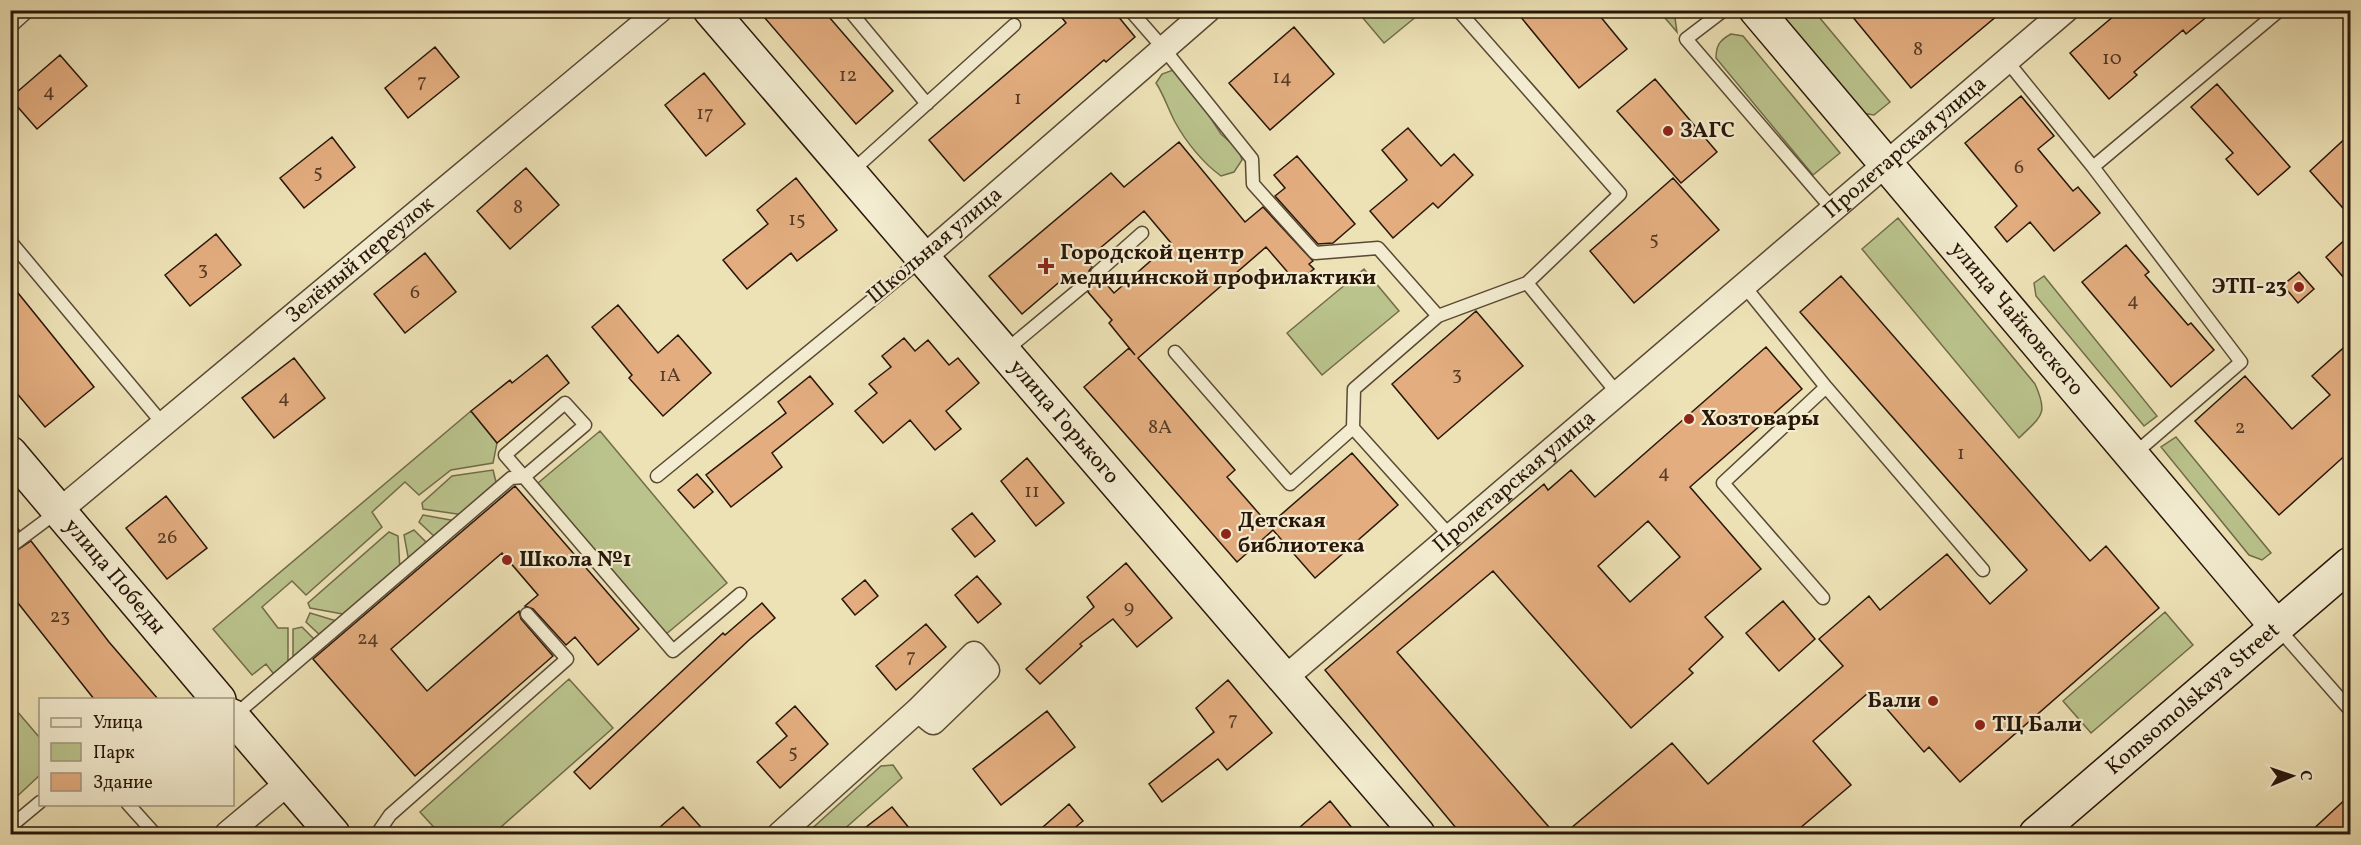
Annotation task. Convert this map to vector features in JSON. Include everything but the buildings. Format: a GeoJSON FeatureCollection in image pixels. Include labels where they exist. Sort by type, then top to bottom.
{"type":"FeatureCollection","features":[{"type":"Feature","properties":{"kind":"street"},"geometry":{"type":"LineString","coordinates":[[10,19],[20,10]]}},
{"type":"Feature","properties":{"kind":"street","name":"Зелёный переулок"},"geometry":{"type":"LineString","coordinates":[[59,511],[660,10]]}},
{"type":"Feature","properties":{"kind":"street","name":"улица Горького"},"geometry":{"type":"LineString","coordinates":[[710,10],[1418,834]]}},
{"type":"Feature","properties":{"kind":"street","name":"Школьная улица"},"geometry":{"type":"LineString","coordinates":[[923,258],[1208,10]]}},
{"type":"Feature","properties":{"kind":"street","name":"улица Чайковского"},"geometry":{"type":"LineString","coordinates":[[1756,10],[2277,627]]}},
{"type":"Feature","properties":{"kind":"street","name":"Пролетарская улица"},"geometry":{"type":"LineString","coordinates":[[1285,678],[1834,211],[1885,164],[2066,10]]}},
{"type":"Feature","properties":{"kind":"street","name":"улица Победы"},"geometry":{"type":"LineString","coordinates":[[10,453],[217,698]]}},
{"type":"Feature","properties":{"kind":"street","name":"Komsomolskaya Street"},"geometry":{"type":"LineString","coordinates":[[2036,834],[2350,564]]}},
{"type":"Feature","properties":{"kind":"street"},"geometry":{"type":"LineString","coordinates":[[780,834],[918,710]]}},
{"type":"Feature","properties":{"kind":"street","name":"улица Победы"},"geometry":{"type":"LineString","coordinates":[[234,718],[333,834]]}},
{"type":"Feature","properties":{"kind":"street"},"geometry":{"type":"LineString","coordinates":[[227,834],[289,782]]}},
{"type":"Feature","properties":{"kind":"lane"},"geometry":{"type":"LineString","coordinates":[[849,10],[927,104]]}},
{"type":"Feature","properties":{"kind":"lane"},"geometry":{"type":"LineString","coordinates":[[1130,10],[1252,159],[1254,184],[1315,253],[1378,248],[1438,316]]}},
{"type":"Feature","properties":{"kind":"lane"},"geometry":{"type":"LineString","coordinates":[[1451,537],[1353,428],[1354,389],[1438,316],[1527,283],[1620,194],[1458,10]]}},
{"type":"Feature","properties":{"kind":"lane"},"geometry":{"type":"LineString","coordinates":[[1724,10],[1686,39],[1834,211]]}},
{"type":"Feature","properties":{"kind":"lane"},"geometry":{"type":"LineString","coordinates":[[2093,167],[2280,10]]}},
{"type":"Feature","properties":{"kind":"lane"},"geometry":{"type":"LineString","coordinates":[[850,173],[1014,26]]}},
{"type":"Feature","properties":{"kind":"lane"},"geometry":{"type":"LineString","coordinates":[[2007,60],[2093,167],[2241,362],[2132,456]]}},
{"type":"Feature","properties":{"kind":"lane"},"geometry":{"type":"LineString","coordinates":[[1097,273],[1142,233]]}},
{"type":"Feature","properties":{"kind":"lane"},"geometry":{"type":"LineString","coordinates":[[10,241],[163,424]]}},
{"type":"Feature","properties":{"kind":"lane","name":"Школьная улица"},"geometry":{"type":"LineString","coordinates":[[657,476],[923,258]]}},
{"type":"Feature","properties":{"kind":"lane"},"geometry":{"type":"LineString","coordinates":[[1527,283],[1618,394]]}},
{"type":"Feature","properties":{"kind":"lane"},"geometry":{"type":"LineString","coordinates":[[1004,352],[1083,286]]}},
{"type":"Feature","properties":{"kind":"lane"},"geometry":{"type":"LineString","coordinates":[[1745,287],[1826,387],[1983,570]]}},
{"type":"Feature","properties":{"kind":"lane"},"geometry":{"type":"LineString","coordinates":[[1175,352],[1290,484],[1353,428]]}},
{"type":"Feature","properties":{"kind":"lane"},"geometry":{"type":"LineString","coordinates":[[1823,597],[1723,483],[1826,387]]}},
{"type":"Feature","properties":{"kind":"lane"},"geometry":{"type":"LineString","coordinates":[[234,706],[511,478],[524,477],[585,425],[566,403],[505,455],[524,477],[673,651],[740,594]]}},
{"type":"Feature","properties":{"kind":"lane"},"geometry":{"type":"LineString","coordinates":[[10,547],[59,511]]}},
{"type":"Feature","properties":{"kind":"lane"},"geometry":{"type":"LineString","coordinates":[[376,834],[390,815],[567,659],[527,614]]}},
{"type":"Feature","properties":{"kind":"lane"},"geometry":{"type":"LineString","coordinates":[[2277,627],[2348,703]]}},
{"type":"Feature","properties":{"kind":"lane"},"geometry":{"type":"LineString","coordinates":[[10,827],[39,803]]}},
{"type":"Feature","properties":{"kind":"lane"},"geometry":{"type":"LineString","coordinates":[[130,806],[155,834]]}},
{"type":"Feature","properties":{"kind":"green space"},"geometry":{"type":"Polygon","coordinates":[[[1357,11],[1423,11],[1384,43],[1357,11]]]}},
{"type":"Feature","properties":{"kind":"green space"},"geometry":{"type":"Polygon","coordinates":[[[1659,11],[1681,11],[1675,18],[1677,32],[1659,11]]]}},
{"type":"Feature","properties":{"kind":"green space"},"geometry":{"type":"Polygon","coordinates":[[[1776,11],[1814,11],[1890,102],[1874,115],[1861,113],[1776,11]]]}},
{"type":"Feature","properties":{"kind":"green space"},"geometry":{"type":"Polygon","coordinates":[[[1731,34],[1743,36],[1840,153],[1813,175],[1716,58],[1719,43],[1731,34]]]}},
{"type":"Feature","properties":{"kind":"green space"},"geometry":{"type":"Polygon","coordinates":[[[1173,70],[1193,91],[1221,134],[1239,150],[1242,160],[1234,172],[1221,176],[1214,171],[1179,130],[1156,83],[1162,74],[1173,70]]]}},
{"type":"Feature","properties":{"kind":"green space"},"geometry":{"type":"Polygon","coordinates":[[[1898,218],[2035,384],[2042,402],[2041,414],[2019,438],[1862,249],[1898,218]]]}},
{"type":"Feature","properties":{"kind":"green space"},"geometry":{"type":"Polygon","coordinates":[[[1364,269],[1399,311],[1322,375],[1287,333],[1364,269]]]}},
{"type":"Feature","properties":{"kind":"green space"},"geometry":{"type":"Polygon","coordinates":[[[2044,276],[2157,416],[2144,426],[2036,296],[2034,283],[2044,276]]]}},
{"type":"Feature","properties":{"kind":"green space"},"geometry":{"type":"Polygon","coordinates":[[[471,411],[497,443],[493,463],[451,470],[419,495],[405,482],[372,512],[382,527],[306,595],[292,581],[262,607],[278,628],[288,628],[288,667],[276,677],[266,664],[252,675],[213,629],[471,411]]]}},
{"type":"Feature","properties":{"kind":"green space"},"geometry":{"type":"Polygon","coordinates":[[[600,431],[727,583],[665,635],[538,483],[600,431]]]}},
{"type":"Feature","properties":{"kind":"green space"},"geometry":{"type":"Polygon","coordinates":[[[2176,437],[2271,553],[2262,560],[2249,555],[2161,447],[2176,437]]]}},
{"type":"Feature","properties":{"kind":"green space"},"geometry":{"type":"Polygon","coordinates":[[[493,470],[497,486],[464,515],[423,509],[422,503],[452,476],[493,470]]]}},
{"type":"Feature","properties":{"kind":"green space"},"geometry":{"type":"Polygon","coordinates":[[[423,515],[456,521],[436,538],[419,522],[423,515]]]}},
{"type":"Feature","properties":{"kind":"green space"},"geometry":{"type":"Polygon","coordinates":[[[414,530],[429,545],[409,562],[404,535],[414,530]]]}},
{"type":"Feature","properties":{"kind":"green space"},"geometry":{"type":"Polygon","coordinates":[[[389,532],[398,536],[400,570],[348,615],[310,608],[308,603],[389,532]]]}},
{"type":"Feature","properties":{"kind":"green space"},"geometry":{"type":"Polygon","coordinates":[[[2165,612],[2193,645],[2091,733],[2063,701],[2165,612]]]}},
{"type":"Feature","properties":{"kind":"green space"},"geometry":{"type":"Polygon","coordinates":[[[310,613],[340,622],[322,637],[306,622],[310,613]]]}},
{"type":"Feature","properties":{"kind":"green space"},"geometry":{"type":"Polygon","coordinates":[[[302,627],[317,642],[293,663],[293,629],[302,627]]]}},
{"type":"Feature","properties":{"kind":"green space"},"geometry":{"type":"Polygon","coordinates":[[[569,679],[613,728],[493,834],[440,834],[420,812],[569,679]]]}},
{"type":"Feature","properties":{"kind":"green space"},"geometry":{"type":"Polygon","coordinates":[[[10,703],[39,737],[39,776],[11,802],[10,703]]]}},
{"type":"Feature","properties":{"kind":"green space"},"geometry":{"type":"Polygon","coordinates":[[[893,765],[902,778],[841,832],[843,834],[806,834],[881,766],[893,765]]]}},
{"type":"Feature","properties":{"kind":"place","name":"ЗАГС"},"geometry":{"type":"Point","coordinates":[1668,131]}},
{"type":"Feature","properties":{"kind":"place","name":"Городской центр медицинской профилактики"},"geometry":{"type":"Point","coordinates":[1046,266]}},
{"type":"Feature","properties":{"kind":"place","name":"ЭТП-23"},"geometry":{"type":"Point","coordinates":[2299,287]}},
{"type":"Feature","properties":{"kind":"place","name":"Хозтовары"},"geometry":{"type":"Point","coordinates":[1689,419]}},
{"type":"Feature","properties":{"kind":"place","name":"Детская библиотека"},"geometry":{"type":"Point","coordinates":[1226,534]}},
{"type":"Feature","properties":{"kind":"place","name":"Школа №1"},"geometry":{"type":"Point","coordinates":[507,560]}},
{"type":"Feature","properties":{"kind":"place","name":"Бали"},"geometry":{"type":"Point","coordinates":[1933,701]}},
{"type":"Feature","properties":{"kind":"place","name":"ТЦ Бали"},"geometry":{"type":"Point","coordinates":[1980,725]}}]}
